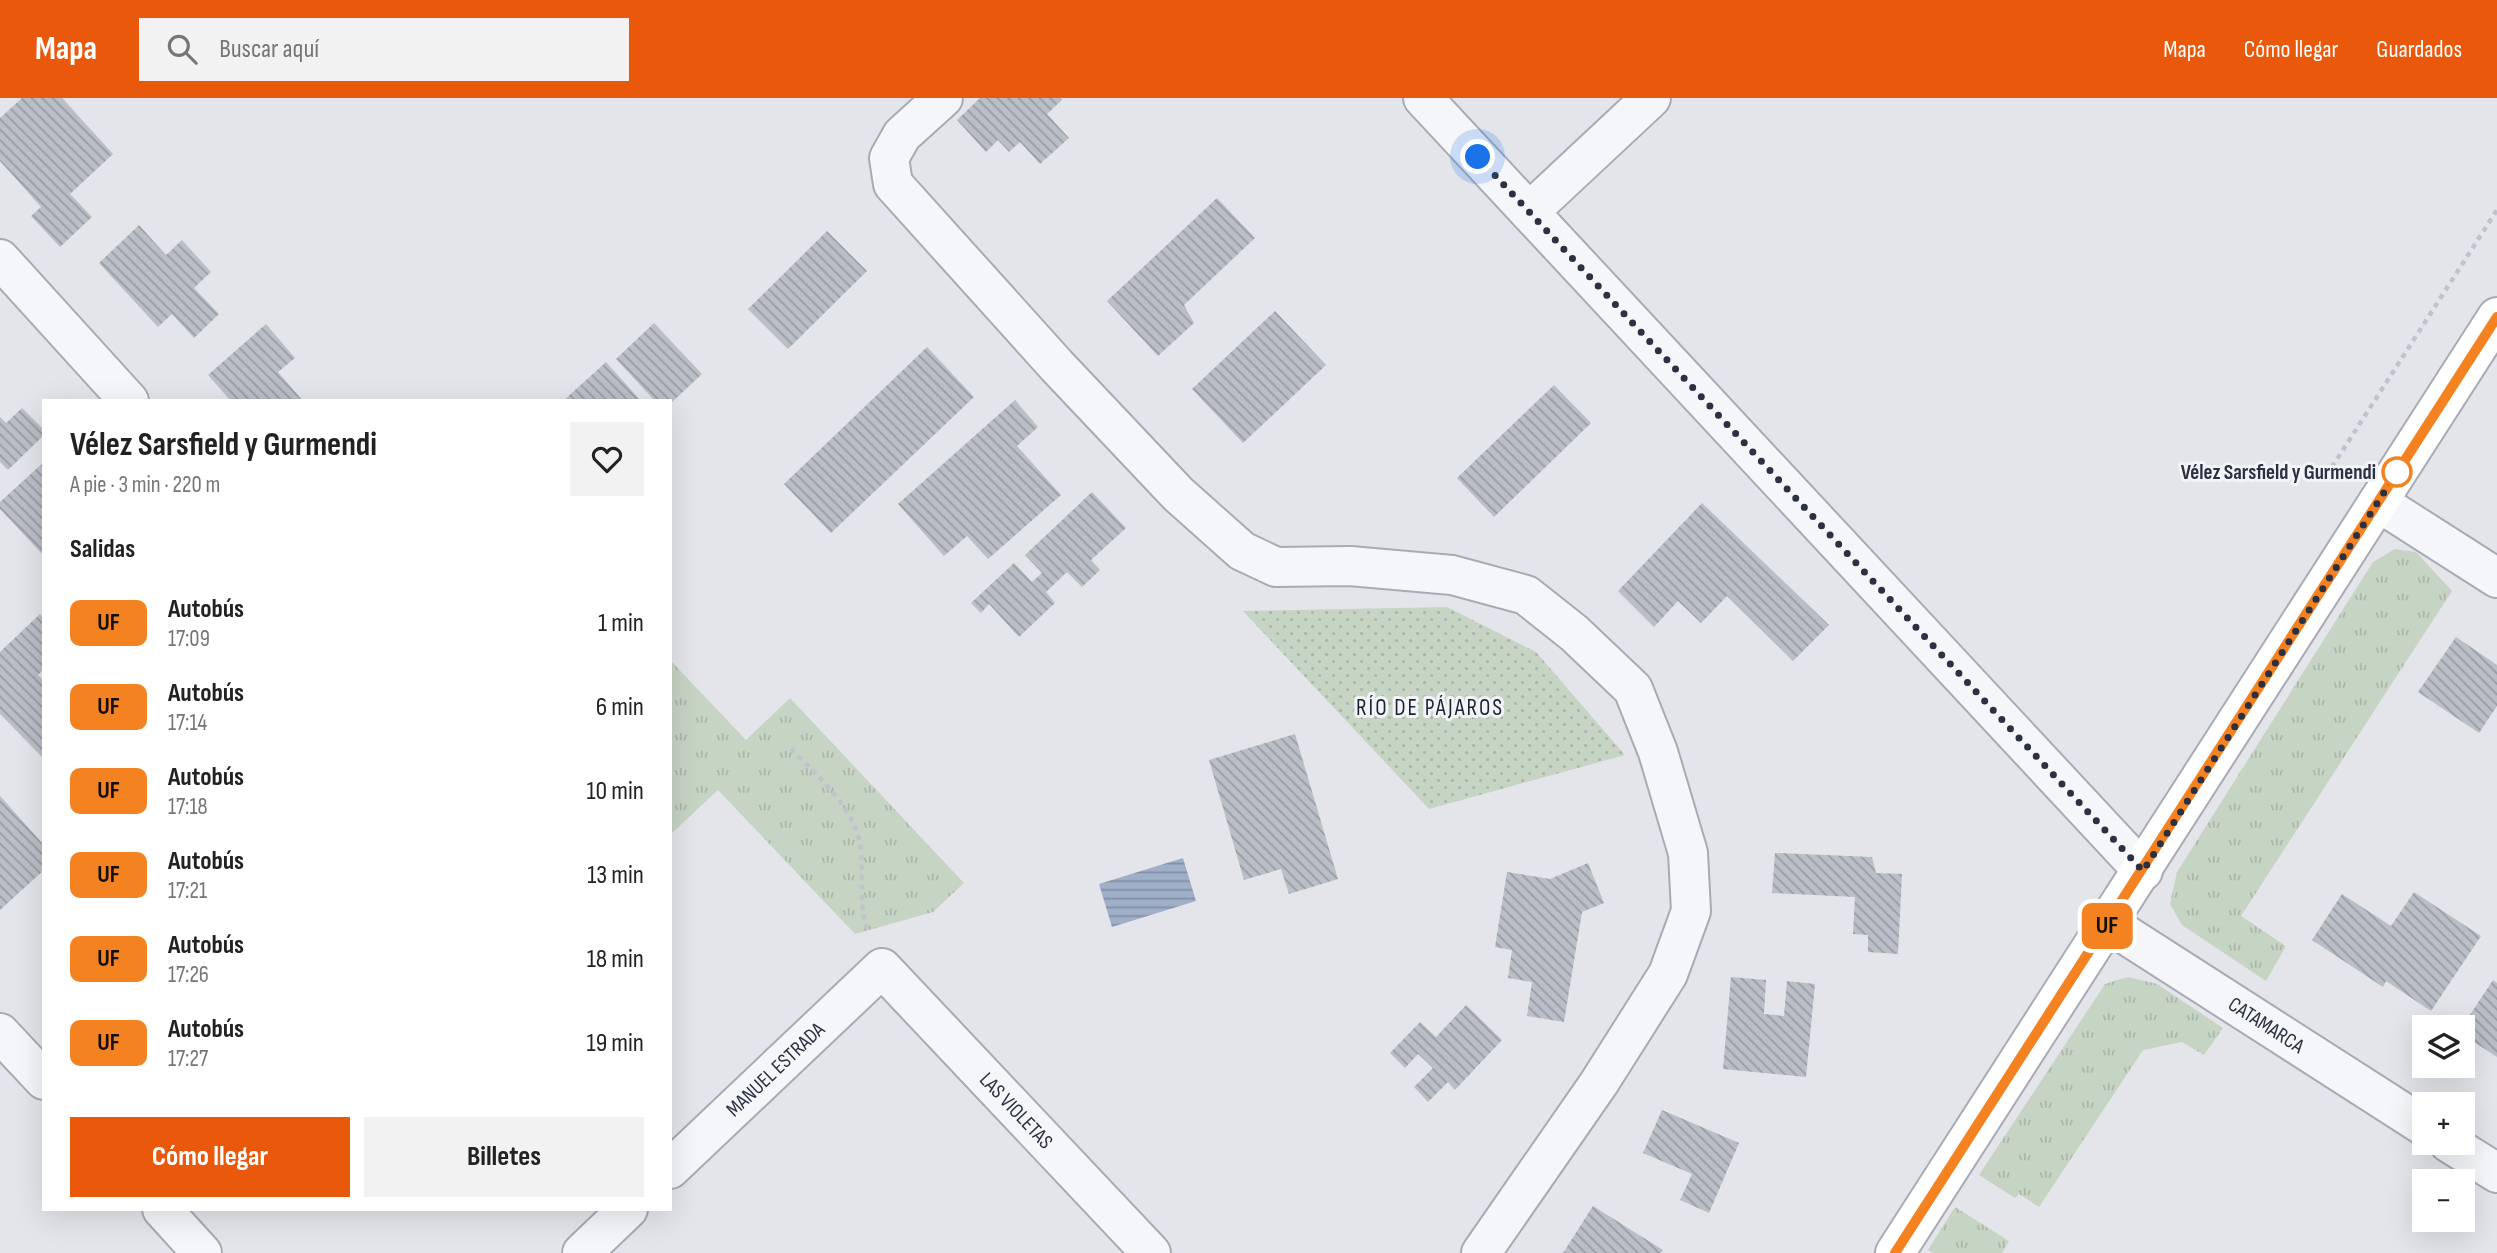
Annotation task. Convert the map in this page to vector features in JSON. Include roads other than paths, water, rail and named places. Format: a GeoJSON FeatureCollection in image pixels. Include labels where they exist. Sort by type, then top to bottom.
{"type":"FeatureCollection","features":[{"type":"Feature","properties":{"kind":"main road"},"geometry":{"type":"LineString","coordinates":[[1895,1253],[2497,317]]}},
{"type":"Feature","properties":{"kind":"street"},"geometry":{"type":"LineString","coordinates":[[943,98],[902,135],[889,158],[893,184],[1057,366],[1178,494],[1242,551],[1276,568],[1350,566],[1451,575],[1526,595],[1574,633],[1633,690],[1658,752],[1688,853],[1691,911],[1668,974],[1488,1248]]}},
{"type":"Feature","properties":{"kind":"street"},"geometry":{"type":"LineString","coordinates":[[1423,98],[2143,871]]}},
{"type":"Feature","properties":{"kind":"street"},"geometry":{"type":"LineString","coordinates":[[1528,212],[1651,98]]}},
{"type":"Feature","properties":{"kind":"street"},"geometry":{"type":"LineString","coordinates":[[0,259],[127,399]]}},
{"type":"Feature","properties":{"kind":"street"},"geometry":{"type":"LineString","coordinates":[[2378,502],[2497,578]]}},
{"type":"Feature","properties":{"kind":"street","name":"CATAMARCA"},"geometry":{"type":"LineString","coordinates":[[2109,924],[2412,1118]]}},
{"type":"Feature","properties":{"kind":"street","name":"MANUEL ESTRADA"},"geometry":{"type":"LineString","coordinates":[[672,1167],[882,968]]}},
{"type":"Feature","properties":{"kind":"street","name":"LAS VIOLETAS"},"geometry":{"type":"LineString","coordinates":[[882,968],[1151,1253]]}},
{"type":"Feature","properties":{"kind":"street"},"geometry":{"type":"LineString","coordinates":[[0,1032],[42,1078]]}},
{"type":"Feature","properties":{"kind":"street"},"geometry":{"type":"LineString","coordinates":[[2468,1155],[2497,1174]]}},
{"type":"Feature","properties":{"kind":"street"},"geometry":{"type":"LineString","coordinates":[[164,1211],[202,1253]]}},
{"type":"Feature","properties":{"kind":"street"},"geometry":{"type":"LineString","coordinates":[[582,1253],[626,1211]]}},
{"type":"Feature","properties":{"kind":"water"},"geometry":{"type":"Polygon","coordinates":[[[1183,858],[1196,901],[1112,927],[1099,884],[1183,858]]]}},
{"type":"Feature","properties":{"kind":"place","name":"Vélez Sarsfield y Gurmendi"},"geometry":{"type":"Point","coordinates":[2397,472]}},
{"type":"Feature","properties":{"kind":"district","name":"RÍO DE PÁJAROS"},"geometry":{"type":"Point","coordinates":[1430,708]}}]}
